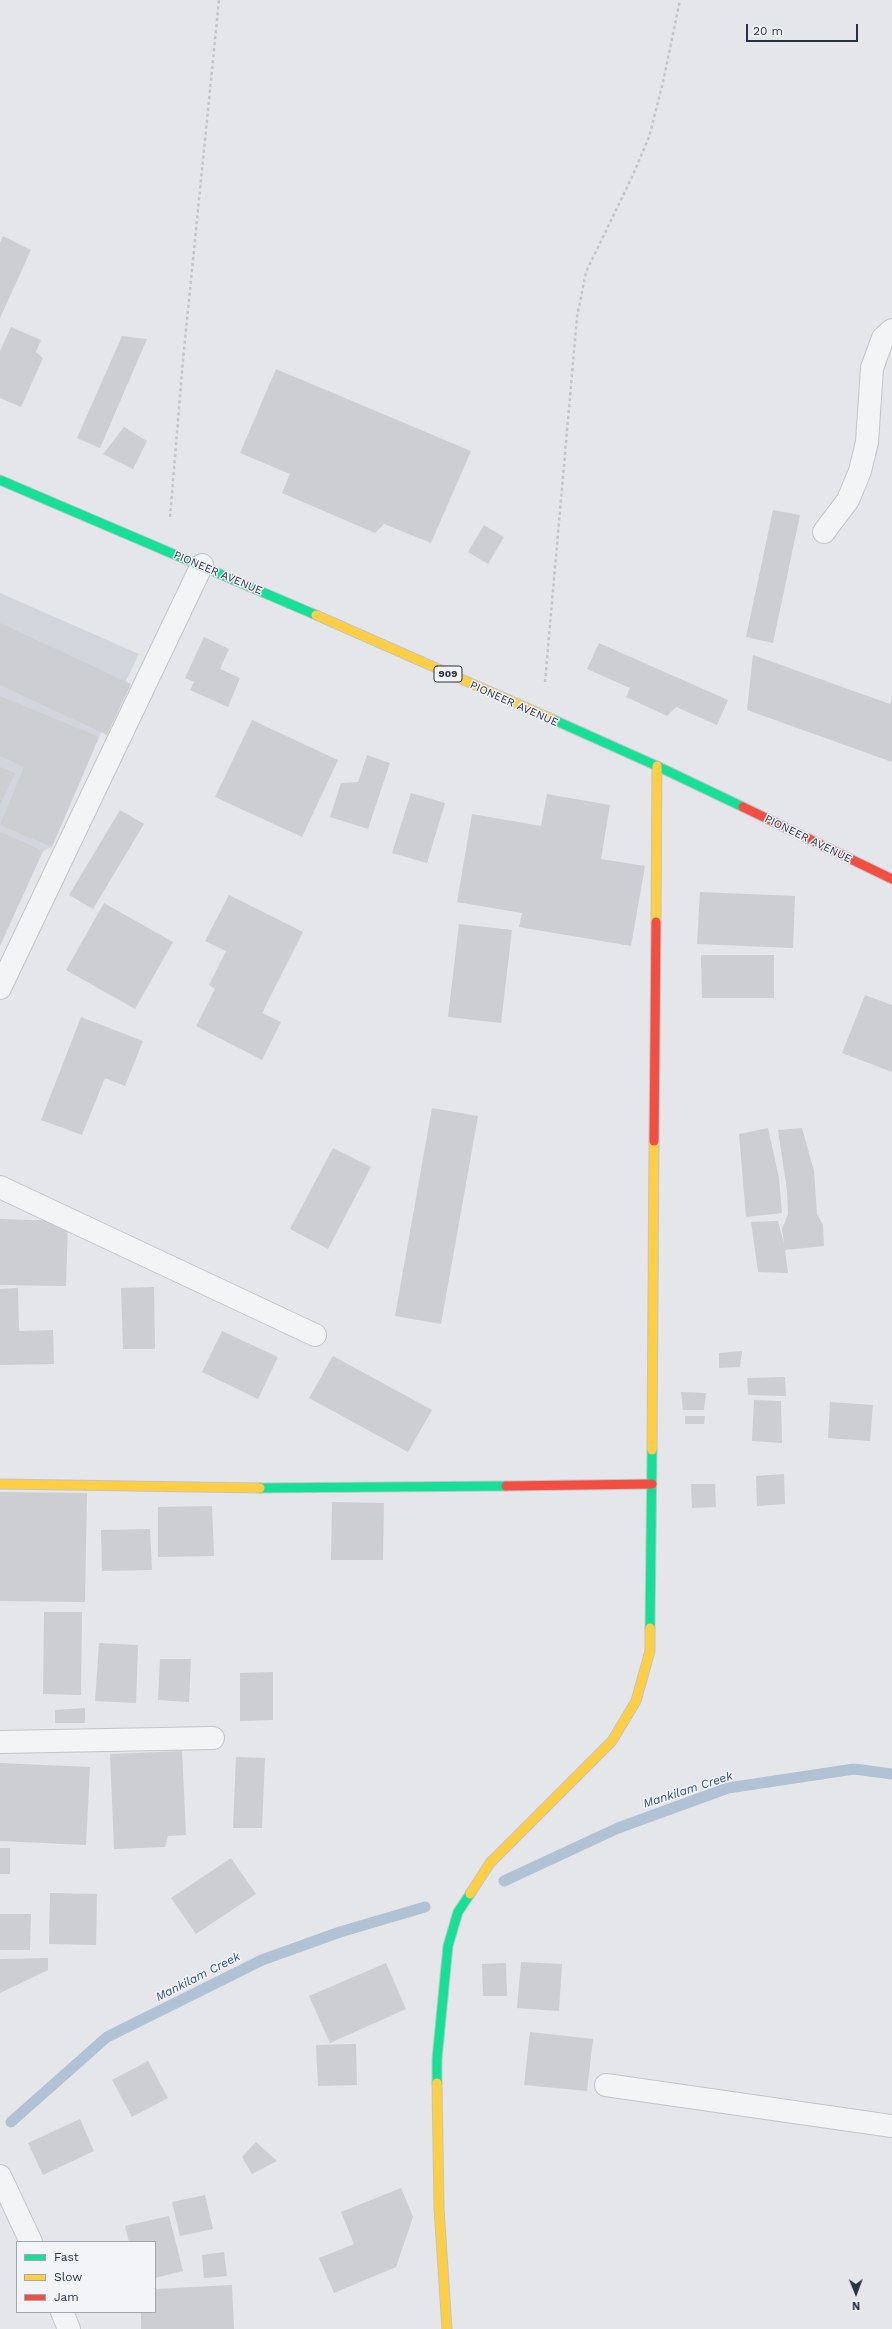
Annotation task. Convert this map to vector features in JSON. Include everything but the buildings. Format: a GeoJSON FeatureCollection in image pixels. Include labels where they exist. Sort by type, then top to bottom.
{"type":"FeatureCollection","features":[{"type":"Feature","properties":{"kind":"main road","name":"PIONEER AVENUE"},"geometry":{"type":"LineString","coordinates":[[0,480],[168,551],[657,766],[892,879]]}},
{"type":"Feature","properties":{"kind":"main road"},"geometry":{"type":"LineString","coordinates":[[447,2329],[439,2208],[437,2059],[448,1946],[458,1912],[490,1863],[612,1741],[636,1701],[650,1651],[657,766]]}},
{"type":"Feature","properties":{"kind":"main road"},"geometry":{"type":"LineString","coordinates":[[0,1484],[272,1488],[652,1484]]}},
{"type":"Feature","properties":{"kind":"street"},"geometry":{"type":"LineString","coordinates":[[824,532],[848,500],[860,471],[867,442],[872,368],[883,338],[892,330]]}},
{"type":"Feature","properties":{"kind":"street"},"geometry":{"type":"LineString","coordinates":[[0,988],[202,566]]}},
{"type":"Feature","properties":{"kind":"street"},"geometry":{"type":"LineString","coordinates":[[0,1187],[315,1335]]}},
{"type":"Feature","properties":{"kind":"street"},"geometry":{"type":"LineString","coordinates":[[0,1742],[213,1738]]}},
{"type":"Feature","properties":{"kind":"street"},"geometry":{"type":"LineString","coordinates":[[606,2085],[892,2126]]}},
{"type":"Feature","properties":{"kind":"street"},"geometry":{"type":"LineString","coordinates":[[0,2176],[32,2241]]}},
{"type":"Feature","properties":{"kind":"street"},"geometry":{"type":"LineString","coordinates":[[62,2313],[69,2329]]}},
{"type":"Feature","properties":{"kind":"path"},"geometry":{"type":"LineString","coordinates":[[168,551],[184,353],[219,0]]}},
{"type":"Feature","properties":{"kind":"path"},"geometry":{"type":"LineString","coordinates":[[542,716],[578,317],[584,279],[649,137],[663,82],[680,0]]}},
{"type":"Feature","properties":{"kind":"shaded area"},"geometry":{"type":"Polygon","coordinates":[[[0,593],[139,654],[99,737],[52,847],[43,851],[0,946],[0,593]]]}},
{"type":"Feature","properties":{"kind":"waterway","name":"Mankilam Creek"},"geometry":{"type":"LineString","coordinates":[[504,1881],[618,1828],[728,1788],[854,1769],[892,1774]]}},
{"type":"Feature","properties":{"kind":"waterway","name":"Mankilam Creek"},"geometry":{"type":"LineString","coordinates":[[11,2122],[107,2037],[262,1960],[340,1932],[425,1907]]}},
{"type":"Feature","properties":{"kind":"traffic: fast"},"geometry":{"type":"LineString","coordinates":[[0,480],[316,615]]}},
{"type":"Feature","properties":{"kind":"traffic: fast"},"geometry":{"type":"LineString","coordinates":[[552,719],[657,766],[743,807]]}},
{"type":"Feature","properties":{"kind":"traffic: fast"},"geometry":{"type":"LineString","coordinates":[[650,1628],[652,1450]]}},
{"type":"Feature","properties":{"kind":"traffic: fast"},"geometry":{"type":"LineString","coordinates":[[260,1488],[506,1486]]}},
{"type":"Feature","properties":{"kind":"traffic: fast"},"geometry":{"type":"LineString","coordinates":[[437,2083],[437,2059],[448,1946],[458,1912],[470,1894]]}},
{"type":"Feature","properties":{"kind":"traffic: slow"},"geometry":{"type":"LineString","coordinates":[[316,615],[552,719]]}},
{"type":"Feature","properties":{"kind":"traffic: slow"},"geometry":{"type":"LineString","coordinates":[[656,922],[657,766]]}},
{"type":"Feature","properties":{"kind":"traffic: slow"},"geometry":{"type":"LineString","coordinates":[[652,1450],[654,1141]]}},
{"type":"Feature","properties":{"kind":"traffic: slow"},"geometry":{"type":"LineString","coordinates":[[0,1484],[260,1488]]}},
{"type":"Feature","properties":{"kind":"traffic: slow"},"geometry":{"type":"LineString","coordinates":[[470,1894],[490,1863],[612,1741],[636,1701],[650,1651],[650,1628]]}},
{"type":"Feature","properties":{"kind":"traffic: slow"},"geometry":{"type":"LineString","coordinates":[[437,2083],[439,2208],[447,2329]]}},
{"type":"Feature","properties":{"kind":"traffic: jam"},"geometry":{"type":"LineString","coordinates":[[743,807],[892,879]]}},
{"type":"Feature","properties":{"kind":"traffic: jam"},"geometry":{"type":"LineString","coordinates":[[654,1141],[656,922]]}},
{"type":"Feature","properties":{"kind":"traffic: jam"},"geometry":{"type":"LineString","coordinates":[[506,1486],[652,1484]]}}]}
